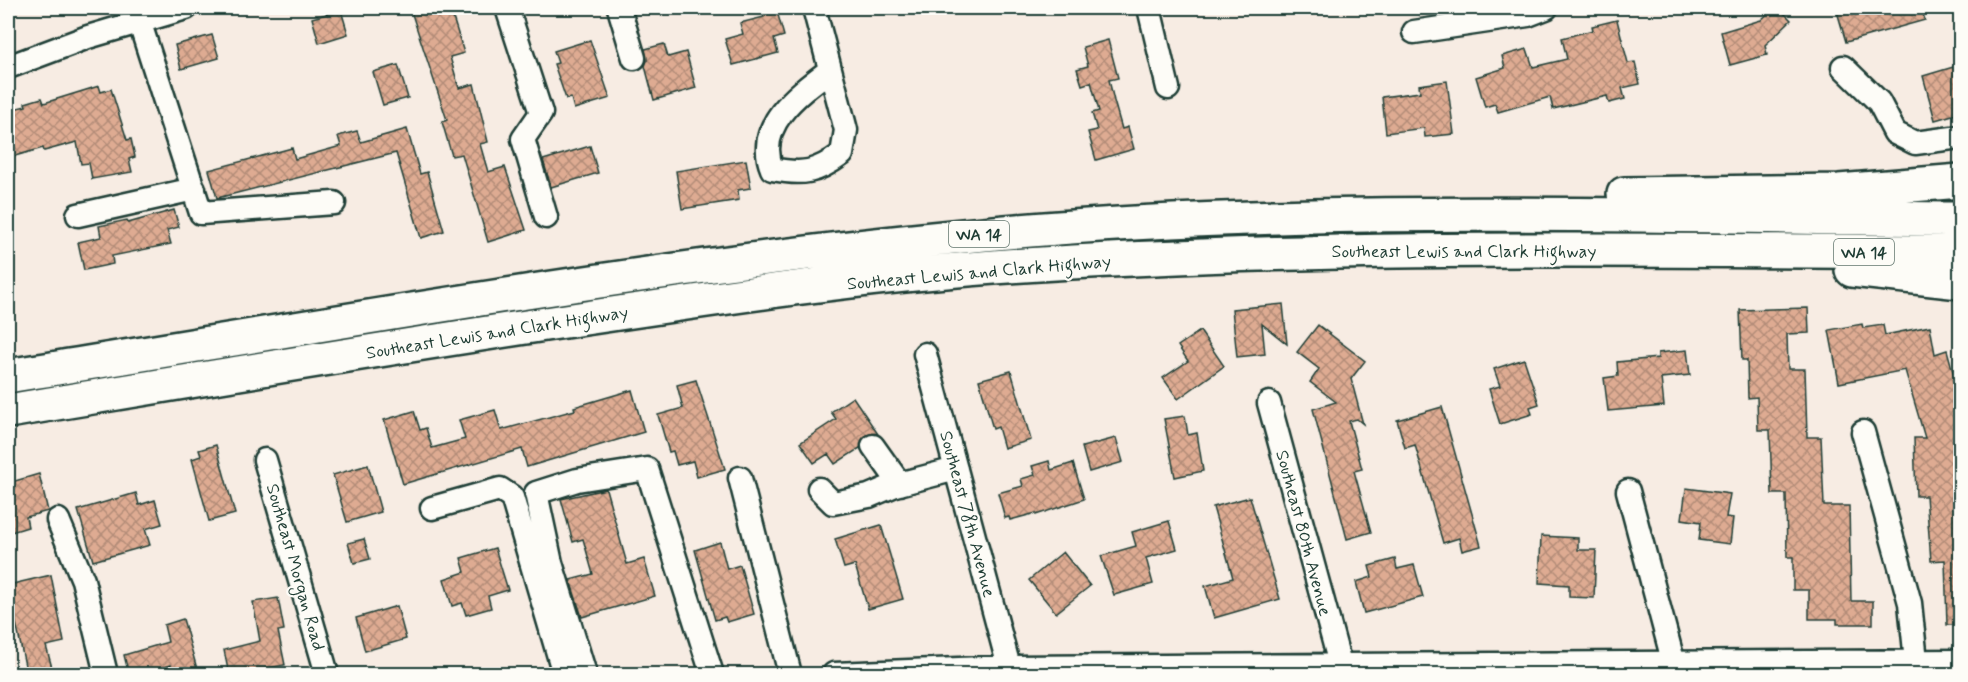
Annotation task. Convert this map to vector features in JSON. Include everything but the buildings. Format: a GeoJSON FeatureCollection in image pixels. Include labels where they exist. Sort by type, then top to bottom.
{"type":"FeatureCollection","features":[{"type":"Feature","properties":{"kind":"highway"},"geometry":{"type":"LineString","coordinates":[[1436,216],[1544,195],[1817,191],[1960,181]]}},
{"type":"Feature","properties":{"kind":"highway","name":"Southeast Lewis and Clark Highway"},"geometry":{"type":"LineString","coordinates":[[8,376],[726,262],[985,233],[1246,218],[1436,216],[1960,219]]}},
{"type":"Feature","properties":{"kind":"highway","name":"Southeast Lewis and Clark Highway"},"geometry":{"type":"LineString","coordinates":[[8,411],[717,298],[989,267],[1254,252],[1436,249],[1960,252]]}},
{"type":"Feature","properties":{"kind":"highway"},"geometry":{"type":"LineString","coordinates":[[1768,251],[1860,271],[1960,282]]}},
{"type":"Feature","properties":{"kind":"street"},"geometry":{"type":"LineString","coordinates":[[8,67],[137,14],[186,8]]}},
{"type":"Feature","properties":{"kind":"street"},"geometry":{"type":"LineString","coordinates":[[507,8],[541,113],[523,139],[546,217]]}},
{"type":"Feature","properties":{"kind":"street"},"geometry":{"type":"LineString","coordinates":[[619,8],[634,58]]}},
{"type":"Feature","properties":{"kind":"street"},"geometry":{"type":"LineString","coordinates":[[814,8],[846,130],[842,154],[824,168],[815,170],[797,173],[772,169],[766,154],[775,120],[794,98],[830,70]]}},
{"type":"Feature","properties":{"kind":"street"},"geometry":{"type":"LineString","coordinates":[[1149,8],[1168,88]]}},
{"type":"Feature","properties":{"kind":"street"},"geometry":{"type":"LineString","coordinates":[[1414,32],[1528,15],[1546,8]]}},
{"type":"Feature","properties":{"kind":"street"},"geometry":{"type":"LineString","coordinates":[[137,14],[201,213],[334,203]]}},
{"type":"Feature","properties":{"kind":"street"},"geometry":{"type":"LineString","coordinates":[[1842,67],[1879,102],[1895,133],[1915,143],[1960,137]]}},
{"type":"Feature","properties":{"kind":"street"},"geometry":{"type":"LineString","coordinates":[[78,215],[194,189]]}},
{"type":"Feature","properties":{"kind":"street","name":"Southeast 78th Avenue"},"geometry":{"type":"LineString","coordinates":[[925,354],[1009,671]]}},
{"type":"Feature","properties":{"kind":"street","name":"Southeast 80th Avenue"},"geometry":{"type":"LineString","coordinates":[[1269,403],[1340,663]]}},
{"type":"Feature","properties":{"kind":"street"},"geometry":{"type":"LineString","coordinates":[[1863,432],[1910,603],[1916,661]]}},
{"type":"Feature","properties":{"kind":"street"},"geometry":{"type":"LineString","coordinates":[[873,446],[900,484]]}},
{"type":"Feature","properties":{"kind":"street","name":"Southeast Morgan Road"},"geometry":{"type":"LineString","coordinates":[[265,460],[327,675]]}},
{"type":"Feature","properties":{"kind":"street"},"geometry":{"type":"LineString","coordinates":[[585,675],[551,563],[536,493],[577,480],[647,469],[712,675]]}},
{"type":"Feature","properties":{"kind":"street"},"geometry":{"type":"LineString","coordinates":[[819,489],[833,503],[869,495],[956,469]]}},
{"type":"Feature","properties":{"kind":"street"},"geometry":{"type":"LineString","coordinates":[[740,478],[790,675]]}},
{"type":"Feature","properties":{"kind":"street"},"geometry":{"type":"LineString","coordinates":[[432,508],[500,489],[512,497],[564,675]]}},
{"type":"Feature","properties":{"kind":"street"},"geometry":{"type":"LineString","coordinates":[[1628,491],[1674,664]]}},
{"type":"Feature","properties":{"kind":"street"},"geometry":{"type":"LineString","coordinates":[[58,520],[83,580],[106,675]]}},
{"type":"Feature","properties":{"kind":"street"},"geometry":{"type":"LineString","coordinates":[[834,675],[1340,663],[1465,670],[1674,664],[1784,669],[1916,661],[1960,661]]}}]}
